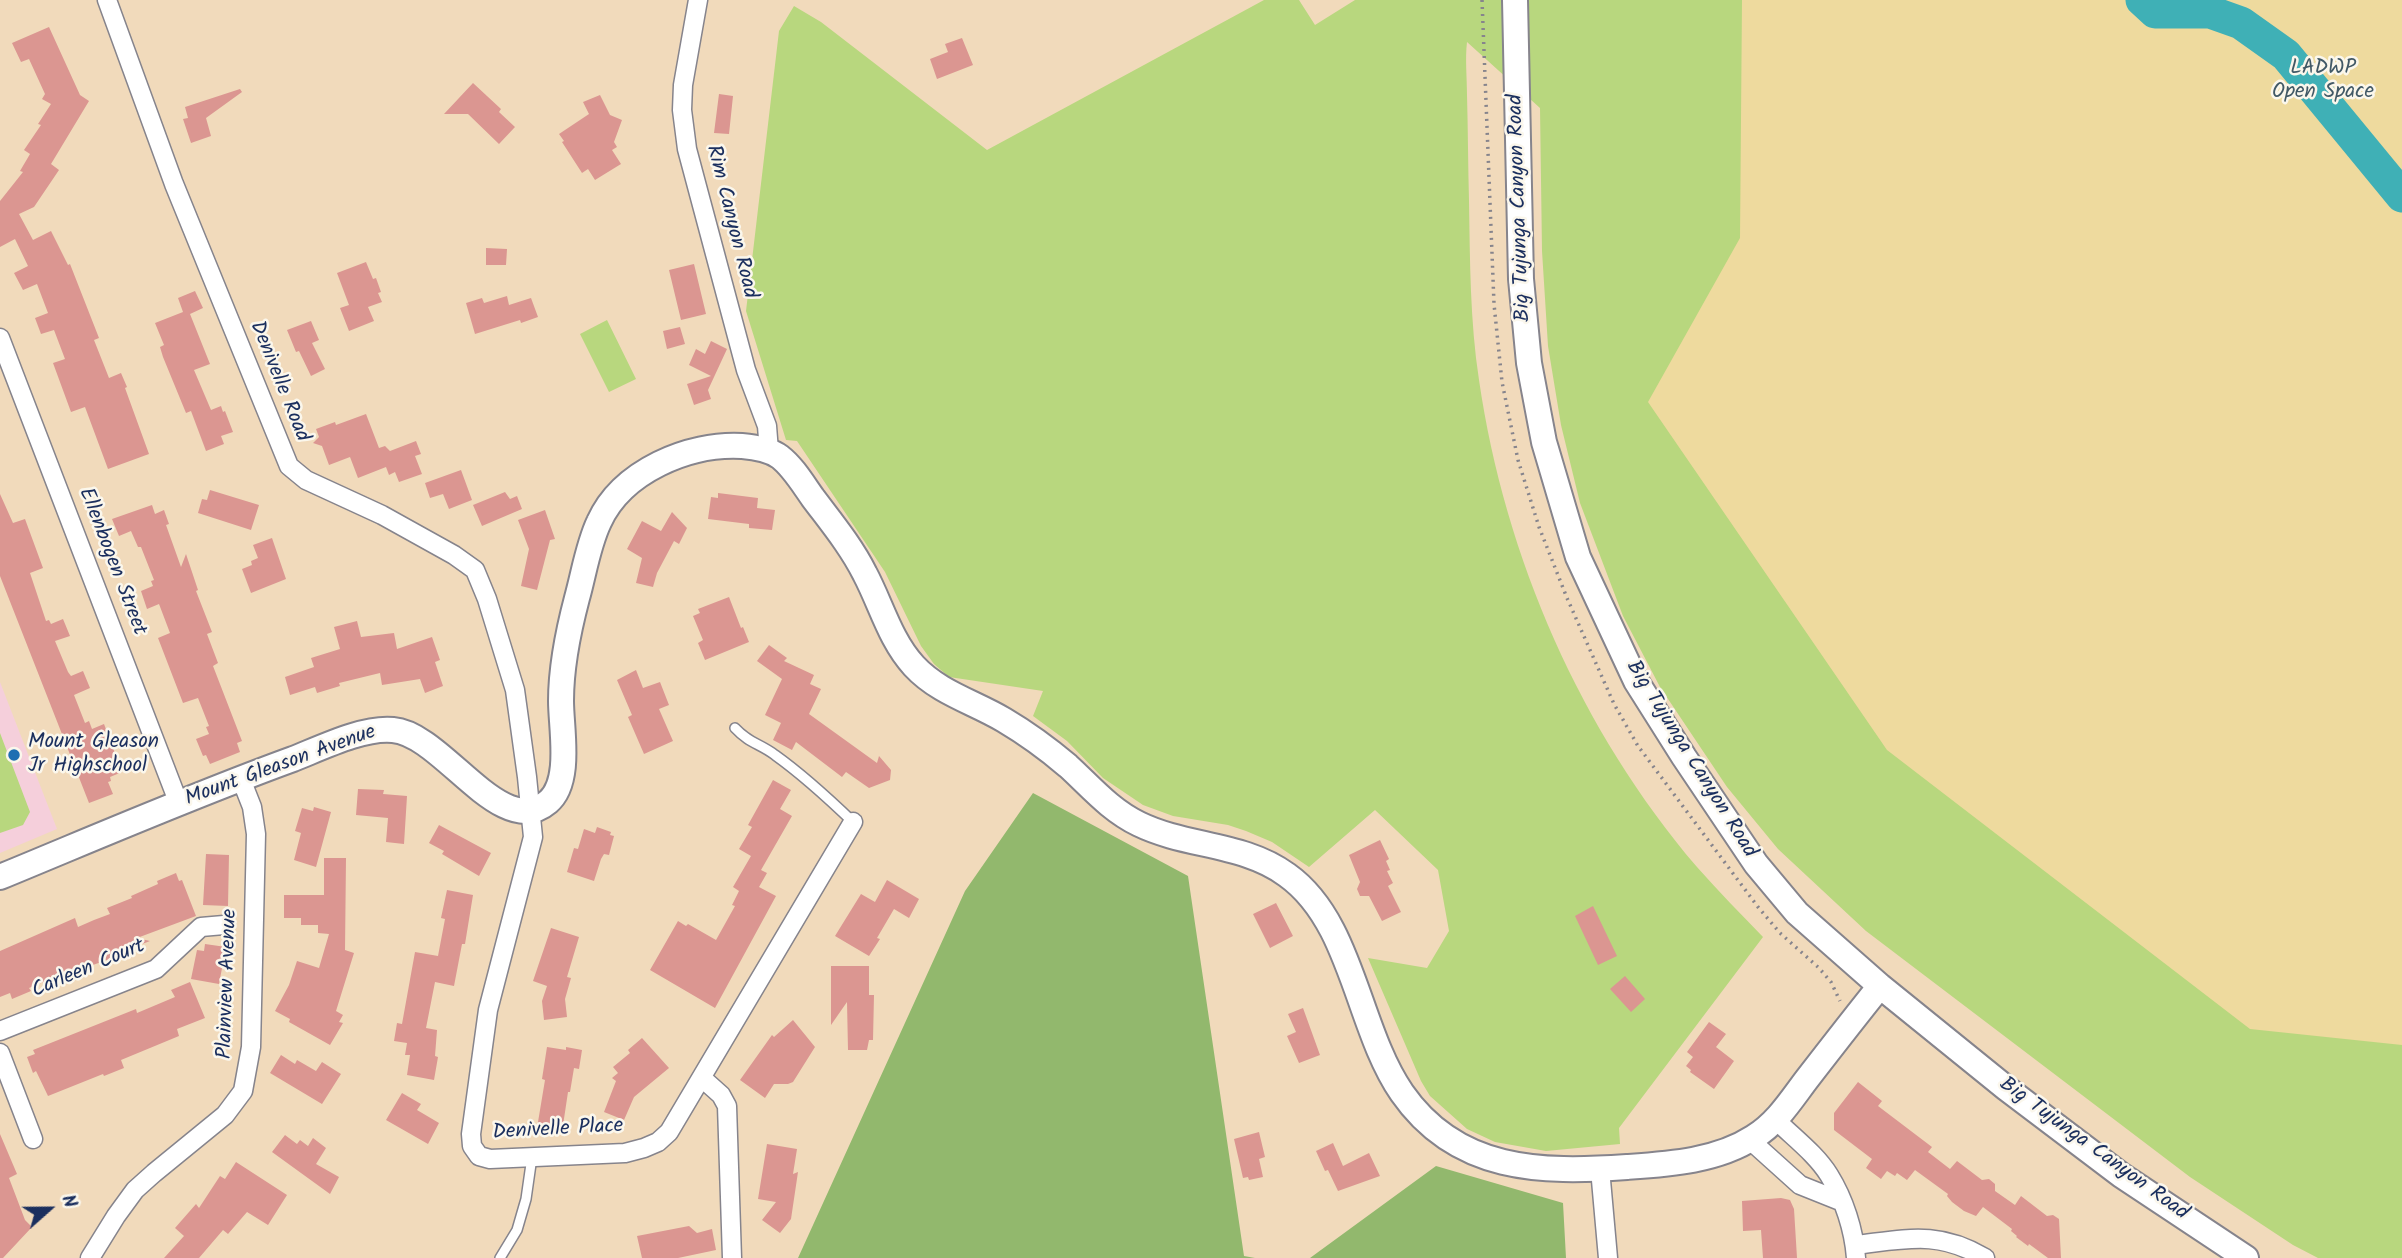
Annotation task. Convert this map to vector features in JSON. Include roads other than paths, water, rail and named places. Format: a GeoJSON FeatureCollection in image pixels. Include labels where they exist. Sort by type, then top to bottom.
{"type":"FeatureCollection","features":[{"type":"Feature","properties":{"kind":"street","name":"Denivelle Road"},"geometry":{"type":"LineString","coordinates":[[107,0],[174,184],[289,466],[306,480],[420,535],[475,570],[487,599],[514,690],[531,812]]}},
{"type":"Feature","properties":{"kind":"street","name":"Rim Canyon Road"},"geometry":{"type":"LineString","coordinates":[[698,0],[683,85],[682,110],[687,149],[746,370],[767,426],[769,451]]}},
{"type":"Feature","properties":{"kind":"street","name":"Big Tujunga Canyon Road"},"geometry":{"type":"LineString","coordinates":[[1515,0],[1521,279],[1529,363],[1544,442],[1578,556],[1636,681],[1756,864],[1797,913],[1880,986],[2006,1088],[2121,1175],[2246,1258]]}},
{"type":"Feature","properties":{"kind":"street","name":"Ellenbogen Street"},"geometry":{"type":"LineString","coordinates":[[0,338],[178,804]]}},
{"type":"Feature","properties":{"kind":"street"},"geometry":{"type":"LineString","coordinates":[[531,812],[544,806],[559,789],[563,771],[561,696],[565,644],[600,520],[618,493],[633,480],[674,458],[702,449],[748,446],[780,457],[793,472],[851,550],[866,575],[893,636],[909,661],[930,681],[1023,732],[1064,763],[1105,802],[1133,822],[1169,835],[1239,852],[1285,872],[1299,885],[1332,928],[1383,1061],[1399,1090],[1431,1127],[1477,1154],[1511,1164],[1556,1170],[1600,1169],[1696,1159],[1724,1152],[1750,1140],[1776,1120],[1880,986]]}},
{"type":"Feature","properties":{"kind":"street","name":"Mount Gleason Avenue"},"geometry":{"type":"LineString","coordinates":[[0,877],[241,779],[363,733],[392,729],[414,737],[430,747],[497,802],[515,812],[531,812]]}},
{"type":"Feature","properties":{"kind":"street","name":"Plainview Avenue"},"geometry":{"type":"LineString","coordinates":[[90,1258],[135,1191],[154,1172],[225,1115],[243,1091],[251,1046],[256,834],[253,807],[241,779]]}},
{"type":"Feature","properties":{"kind":"street","name":"Denivelle Place"},"geometry":{"type":"LineString","coordinates":[[531,812],[533,837],[530,854],[488,1010],[471,1134],[472,1146],[478,1156],[490,1159],[625,1153],[658,1142],[669,1132],[853,822]]}},
{"type":"Feature","properties":{"kind":"street","name":"Carleen Court"},"geometry":{"type":"LineString","coordinates":[[0,1031],[156,969],[201,927],[224,925]]}},
{"type":"Feature","properties":{"kind":"street"},"geometry":{"type":"LineString","coordinates":[[0,1053],[33,1139]]}},
{"type":"Feature","properties":{"kind":"street"},"geometry":{"type":"LineString","coordinates":[[702,1078],[721,1095],[727,1106],[732,1258]]}},
{"type":"Feature","properties":{"kind":"street"},"geometry":{"type":"LineString","coordinates":[[1776,1120],[1829,1175],[1856,1252],[1915,1238],[1937,1239],[1959,1244],[1985,1258]]}},
{"type":"Feature","properties":{"kind":"street"},"geometry":{"type":"LineString","coordinates":[[1750,1140],[1800,1185],[1840,1201]]}},
{"type":"Feature","properties":{"kind":"street"},"geometry":{"type":"LineString","coordinates":[[1600,1169],[1608,1258]]}},
{"type":"Feature","properties":{"kind":"lane"},"geometry":{"type":"LineString","coordinates":[[735,728],[747,741],[772,752],[824,794],[853,822]]}},
{"type":"Feature","properties":{"kind":"lane"},"geometry":{"type":"LineString","coordinates":[[500,1258],[517,1230],[527,1199],[532,1157]]}},
{"type":"Feature","properties":{"kind":"waterway"},"geometry":{"type":"LineString","coordinates":[[2142,0],[2155,12],[2210,12],[2241,23],[2286,55],[2402,196]]}},
{"type":"Feature","properties":{"kind":"place","name":"Mount Gleason Jr Highschool"},"geometry":{"type":"Point","coordinates":[14,755]}},
{"type":"Feature","properties":{"kind":"park label","name":"LADWP Open Space"},"geometry":{"type":"Point","coordinates":[2323,81]}}]}
